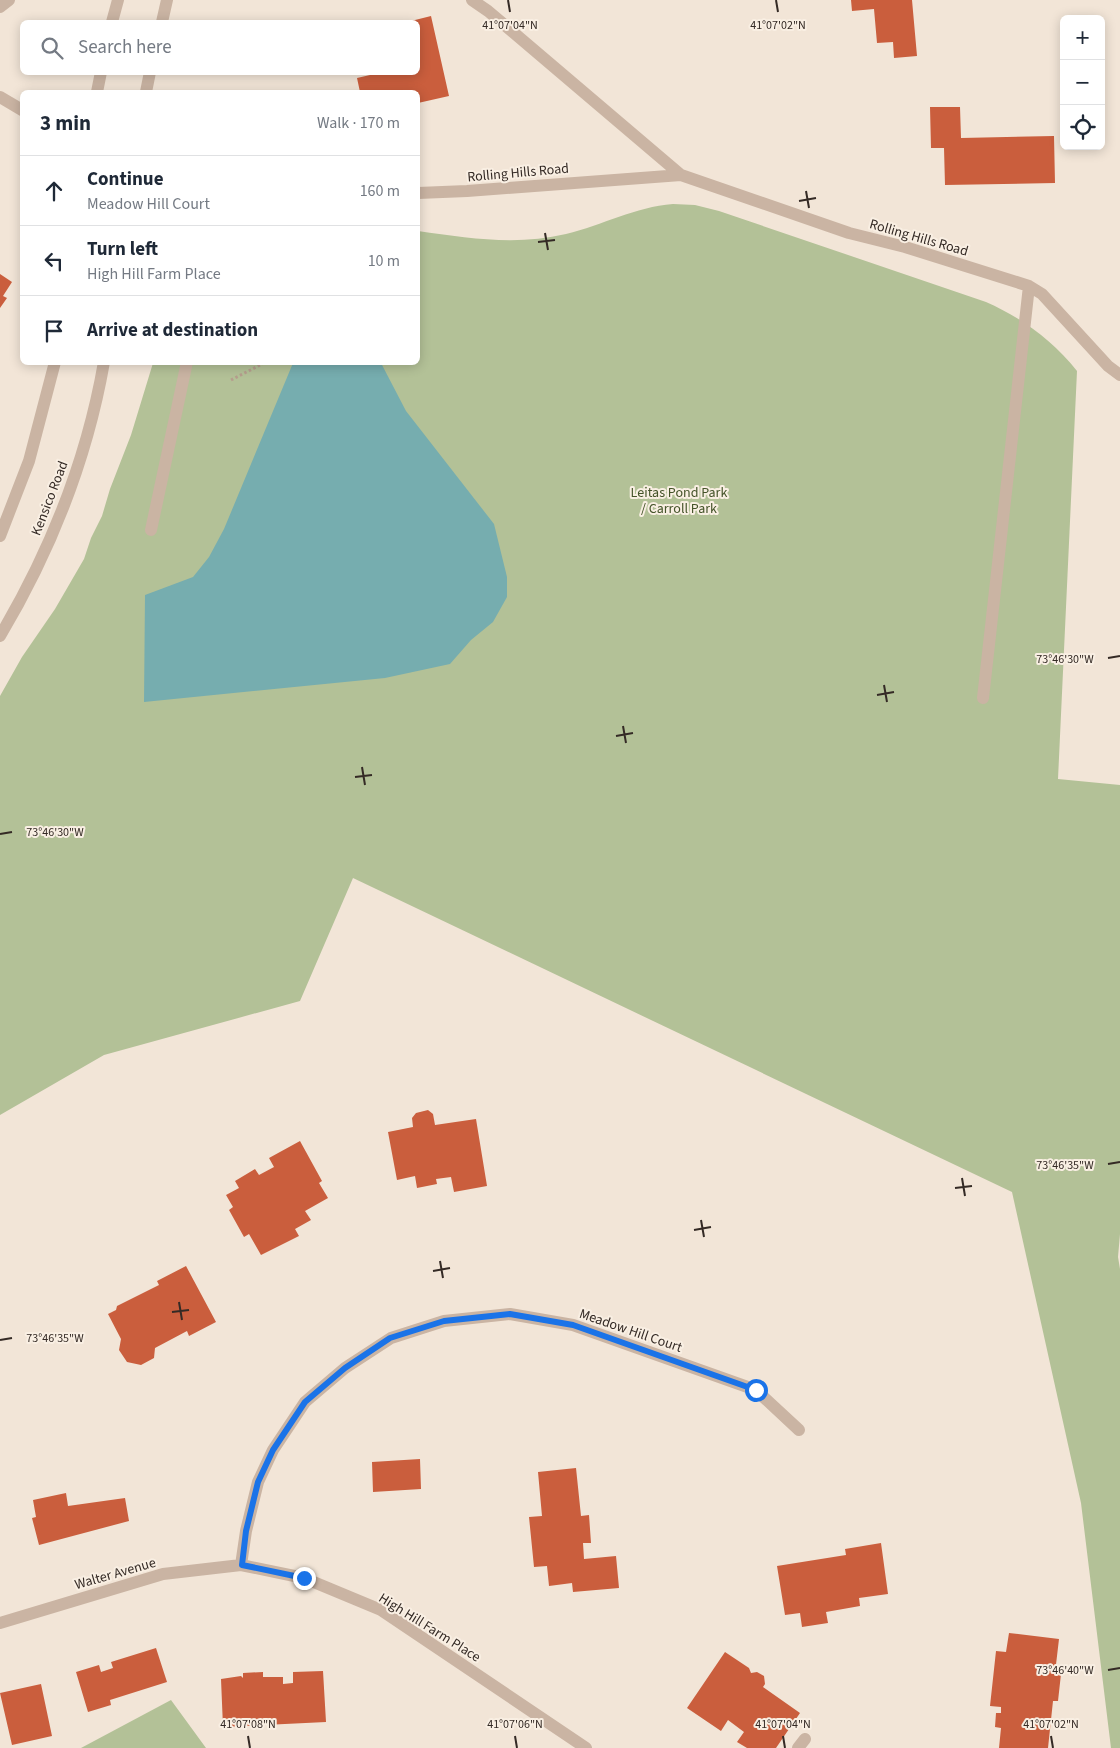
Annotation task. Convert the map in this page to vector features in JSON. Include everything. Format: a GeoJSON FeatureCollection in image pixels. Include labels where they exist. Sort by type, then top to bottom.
{"type":"FeatureCollection","features":[{"type":"Feature","properties":{"kind":"street"},"geometry":{"type":"LineString","coordinates":[[0,7],[9,0]]}},
{"type":"Feature","properties":{"kind":"street"},"geometry":{"type":"LineString","coordinates":[[113,20],[118,0]]}},
{"type":"Feature","properties":{"kind":"street"},"geometry":{"type":"LineString","coordinates":[[162,20],[167,0]]}},
{"type":"Feature","properties":{"kind":"street","name":"Rolling Hills Road"},"geometry":{"type":"LineString","coordinates":[[472,0],[496,17],[681,175],[850,233],[905,247],[1029,286],[1042,294],[1108,366],[1120,375]]}},
{"type":"Feature","properties":{"kind":"street"},"geometry":{"type":"LineString","coordinates":[[97,90],[100,75]]}},
{"type":"Feature","properties":{"kind":"street"},"geometry":{"type":"LineString","coordinates":[[146,90],[149,75]]}},
{"type":"Feature","properties":{"kind":"street"},"geometry":{"type":"LineString","coordinates":[[0,97],[20,109]]}},
{"type":"Feature","properties":{"kind":"street","name":"Rolling Hills Road"},"geometry":{"type":"LineString","coordinates":[[420,193],[681,175]]}},
{"type":"Feature","properties":{"kind":"street"},"geometry":{"type":"LineString","coordinates":[[983,698],[1029,286]]}},
{"type":"Feature","properties":{"kind":"street"},"geometry":{"type":"LineString","coordinates":[[0,536],[29,461],[54,365]]}},
{"type":"Feature","properties":{"kind":"street","name":"Kensico Road"},"geometry":{"type":"LineString","coordinates":[[0,636],[30,583],[65,501],[88,432],[103,365]]}},
{"type":"Feature","properties":{"kind":"street"},"geometry":{"type":"LineString","coordinates":[[151,530],[185,365]]}},
{"type":"Feature","properties":{"kind":"street","name":"Meadow Hill Court"},"geometry":{"type":"LineString","coordinates":[[242,1565],[246,1531],[258,1482],[273,1450],[305,1402],[345,1368],[390,1338],[444,1321],[510,1314],[573,1325],[756,1390],[799,1430]]}},
{"type":"Feature","properties":{"kind":"street","name":"Walter Avenue"},"geometry":{"type":"LineString","coordinates":[[0,1623],[163,1574],[242,1565]]}},
{"type":"Feature","properties":{"kind":"street","name":"High Hill Farm Place"},"geometry":{"type":"LineString","coordinates":[[242,1565],[304,1578],[381,1610],[586,1748]]}},
{"type":"Feature","properties":{"kind":"path"},"geometry":{"type":"LineString","coordinates":[[231,380],[260,365]]}},
{"type":"Feature","properties":{"kind":"green space","name":"Leitas Pond Park / Carroll Park"},"geometry":{"type":"Polygon","coordinates":[[[673,204],[695,205],[719,211],[986,302],[1012,315],[1036,331],[1057,349],[1077,371],[1058,779],[1120,785],[1120,1234],[1118,1257],[1120,1269],[1120,1748],[1111,1748],[1081,1503],[1012,1192],[353,878],[300,1001],[104,1055],[0,1115],[0,696],[22,657],[55,609],[84,559],[91,538],[102,516],[110,489],[131,435],[152,365],[420,365],[420,231],[492,240],[529,240],[566,234],[632,212],[673,204]]]}},
{"type":"Feature","properties":{"kind":"green space"},"geometry":{"type":"Polygon","coordinates":[[[171,1700],[206,1748],[81,1748],[171,1700]]]}},
{"type":"Feature","properties":{"kind":"water"},"geometry":{"type":"Polygon","coordinates":[[[292,365],[382,365],[406,411],[494,524],[507,577],[507,597],[493,622],[471,640],[450,664],[385,678],[144,702],[145,595],[193,577],[209,557],[224,529],[292,365]]]}},
{"type":"Feature","properties":{"kind":"building"},"geometry":{"type":"Polygon","coordinates":[[[851,0],[912,0],[917,56],[894,58],[893,42],[877,43],[874,9],[852,11],[851,0]]]}},
{"type":"Feature","properties":{"kind":"building"},"geometry":{"type":"Polygon","coordinates":[[[431,16],[449,96],[420,103],[420,90],[360,90],[357,78],[370,75],[420,75],[420,20],[415,20],[431,16]]]}},
{"type":"Feature","properties":{"kind":"building"},"geometry":{"type":"Polygon","coordinates":[[[930,107],[960,107],[961,138],[1054,136],[1055,183],[945,185],[944,148],[931,148],[930,107]]]}},
{"type":"Feature","properties":{"kind":"building"},"geometry":{"type":"Polygon","coordinates":[[[0,274],[12,282],[3,296],[7,298],[0,308],[0,274]]]}},
{"type":"Feature","properties":{"kind":"building"},"geometry":{"type":"Polygon","coordinates":[[[428,1110],[433,1114],[435,1125],[476,1119],[487,1186],[454,1192],[451,1177],[436,1179],[437,1184],[417,1188],[415,1176],[397,1180],[388,1132],[413,1127],[412,1118],[416,1113],[428,1110]]]}},
{"type":"Feature","properties":{"kind":"building"},"geometry":{"type":"Polygon","coordinates":[[[300,1141],[322,1181],[319,1183],[328,1198],[305,1211],[311,1220],[295,1229],[299,1236],[261,1255],[249,1234],[244,1237],[229,1210],[233,1207],[226,1195],[239,1188],[235,1181],[255,1169],[259,1175],[274,1167],[269,1158],[300,1141]]]}},
{"type":"Feature","properties":{"kind":"building"},"geometry":{"type":"Polygon","coordinates":[[[186,1266],[216,1322],[189,1336],[187,1331],[155,1348],[154,1358],[141,1365],[127,1362],[119,1350],[121,1339],[108,1314],[116,1310],[117,1306],[159,1285],[157,1281],[186,1266]]]}},
{"type":"Feature","properties":{"kind":"building"},"geometry":{"type":"Polygon","coordinates":[[[420,1459],[421,1489],[373,1492],[372,1462],[420,1459]]]}},
{"type":"Feature","properties":{"kind":"building"},"geometry":{"type":"Polygon","coordinates":[[[576,1468],[581,1516],[589,1515],[591,1543],[583,1543],[584,1559],[616,1556],[619,1588],[573,1592],[572,1583],[549,1586],[547,1566],[534,1567],[529,1517],[542,1516],[538,1472],[576,1468]]]}},
{"type":"Feature","properties":{"kind":"building"},"geometry":{"type":"Polygon","coordinates":[[[66,1493],[68,1506],[125,1498],[129,1521],[39,1545],[32,1518],[36,1517],[33,1500],[66,1493]]]}},
{"type":"Feature","properties":{"kind":"building"},"geometry":{"type":"Polygon","coordinates":[[[881,1543],[888,1594],[859,1598],[860,1606],[826,1612],[828,1623],[802,1627],[800,1613],[785,1615],[777,1566],[846,1555],[845,1549],[881,1543]]]}},
{"type":"Feature","properties":{"kind":"building"},"geometry":{"type":"Polygon","coordinates":[[[1009,1633],[1059,1639],[1055,1673],[1061,1674],[1058,1701],[1053,1701],[1048,1748],[999,1748],[1001,1728],[995,1727],[996,1713],[1001,1713],[1001,1707],[990,1706],[996,1651],[1006,1652],[1009,1633]]]}},
{"type":"Feature","properties":{"kind":"building"},"geometry":{"type":"Polygon","coordinates":[[[156,1648],[167,1682],[110,1700],[111,1705],[88,1712],[76,1672],[99,1665],[101,1672],[113,1668],[111,1662],[156,1648]]]}},
{"type":"Feature","properties":{"kind":"building"},"geometry":{"type":"Polygon","coordinates":[[[725,1652],[749,1668],[751,1673],[757,1672],[764,1676],[765,1684],[763,1687],[800,1713],[776,1748],[747,1748],[737,1742],[744,1732],[728,1720],[721,1731],[687,1708],[725,1652]]]}},
{"type":"Feature","properties":{"kind":"building"},"geometry":{"type":"Polygon","coordinates":[[[323,1671],[326,1722],[223,1727],[221,1679],[241,1676],[243,1678],[243,1673],[263,1672],[263,1677],[283,1677],[283,1684],[293,1683],[293,1672],[323,1671]]]}},
{"type":"Feature","properties":{"kind":"building"},"geometry":{"type":"Polygon","coordinates":[[[41,1684],[52,1736],[12,1745],[0,1693],[41,1684]]]}},
{"type":"Feature","properties":{"kind":"route"},"geometry":{"type":"LineString","coordinates":[[304,1578],[242,1565],[246,1531],[258,1482],[273,1450],[305,1402],[345,1368],[390,1338],[444,1321],[510,1314],[573,1325],[756,1390]]}}]}
